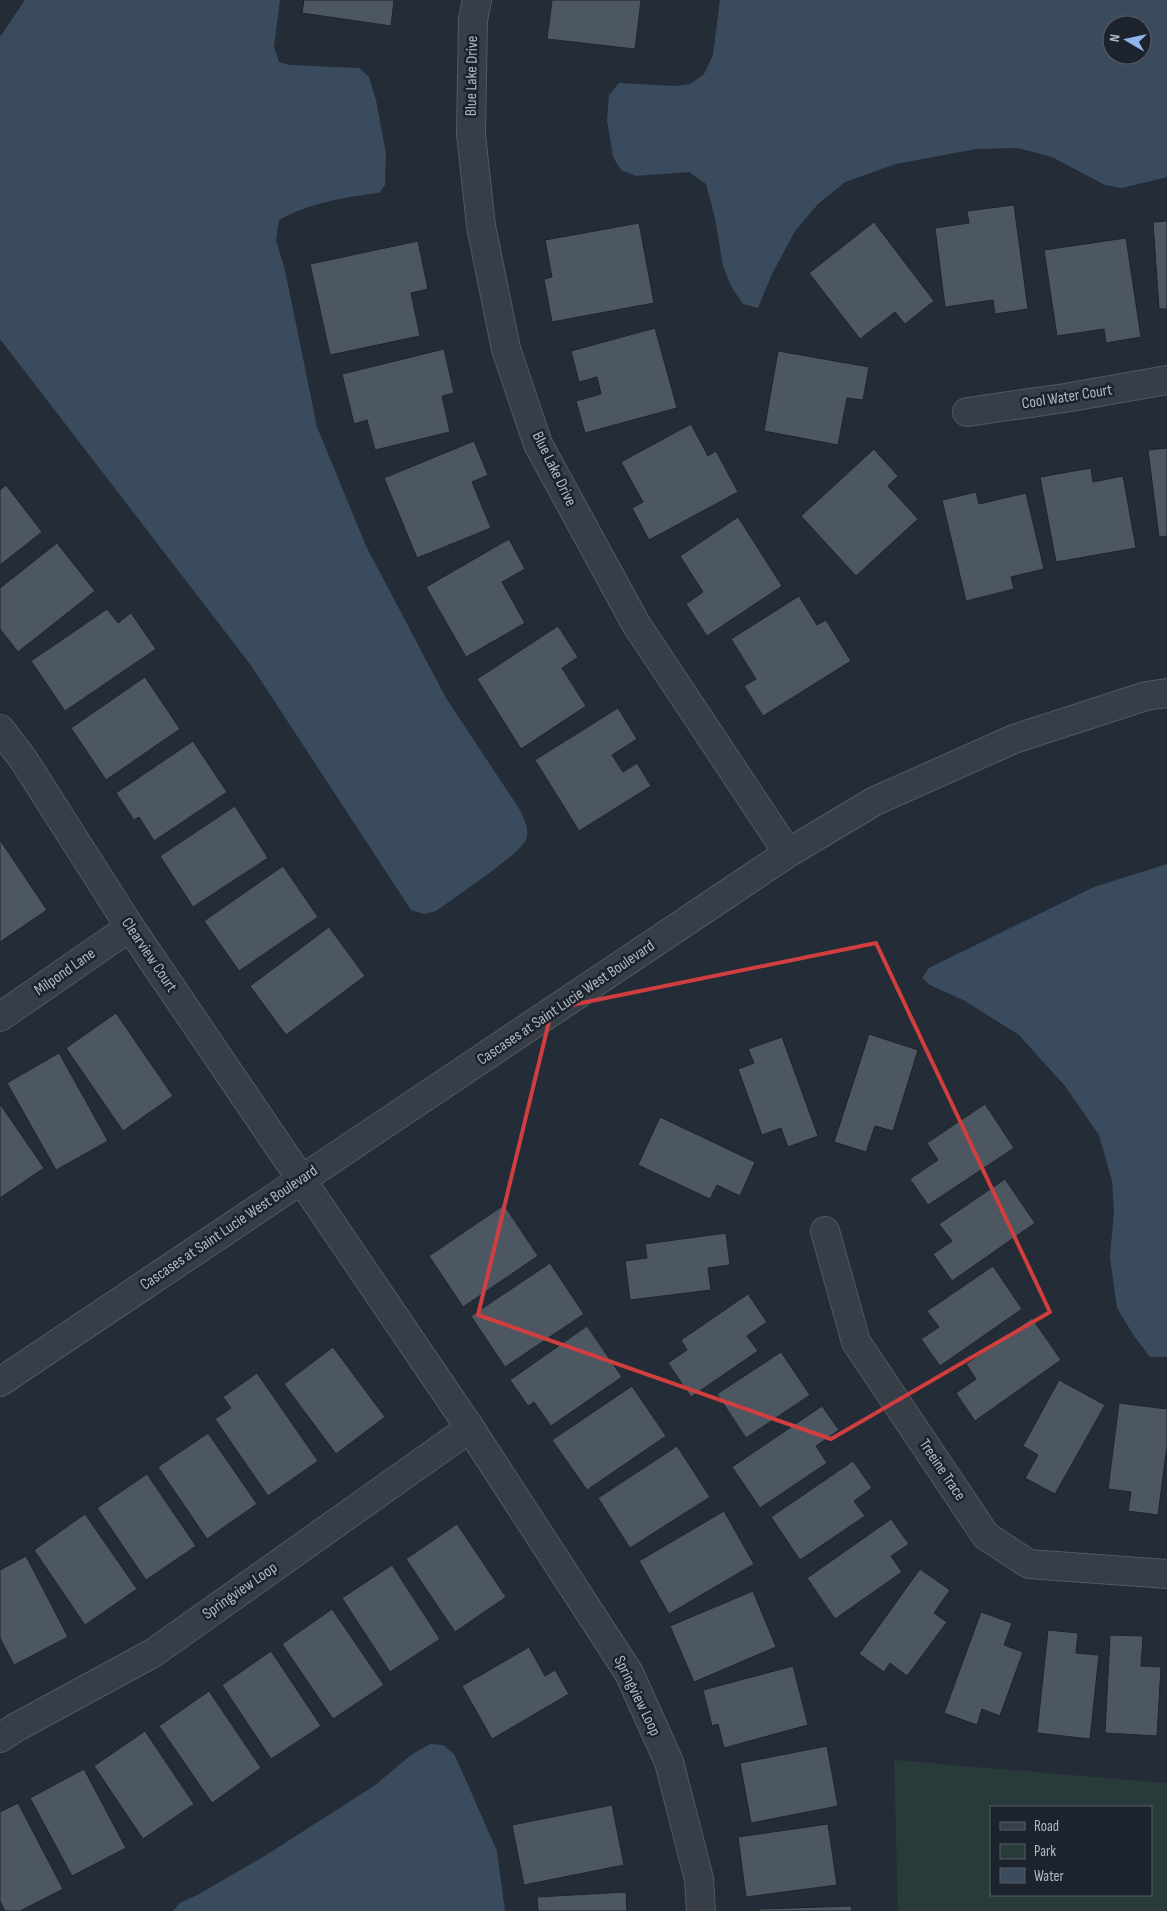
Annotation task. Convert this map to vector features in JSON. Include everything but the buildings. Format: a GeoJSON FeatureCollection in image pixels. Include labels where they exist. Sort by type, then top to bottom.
{"type":"FeatureCollection","features":[{"type":"Feature","properties":{"kind":"street","name":"Blue Lake Drive"},"geometry":{"type":"LineString","coordinates":[[477,0],[473,20],[471,134],[481,226],[506,349],[538,444],[636,624],[788,853]]}},
{"type":"Feature","properties":{"kind":"street","name":"Cool Water Court"},"geometry":{"type":"LineString","coordinates":[[967,412],[1065,398],[1167,380]]}},
{"type":"Feature","properties":{"kind":"street","name":"Cascases at Saint Lucie West Boulevard"},"geometry":{"type":"LineString","coordinates":[[0,1382],[788,853],[875,801],[1014,739],[1146,696],[1167,693]]}},
{"type":"Feature","properties":{"kind":"street","name":"Clearview Court"},"geometry":{"type":"LineString","coordinates":[[0,729],[23,759],[130,927],[302,1179]]}},
{"type":"Feature","properties":{"kind":"street","name":"Milpond Lane"},"geometry":{"type":"LineString","coordinates":[[0,1017],[130,927]]}},
{"type":"Feature","properties":{"kind":"street","name":"Springview Loop"},"geometry":{"type":"LineString","coordinates":[[302,1179],[470,1428],[630,1673],[669,1762],[699,1880],[701,1911]]}},
{"type":"Feature","properties":{"kind":"street","name":"Treeine Trace"},"geometry":{"type":"LineString","coordinates":[[826,1232],[856,1342],[986,1536],[1029,1564],[1167,1574]]}},
{"type":"Feature","properties":{"kind":"street","name":"Springview Loop"},"geometry":{"type":"LineString","coordinates":[[0,1738],[153,1653],[470,1428]]}},
{"type":"Feature","properties":{"kind":"highlighted area"},"geometry":{"type":"Polygon","coordinates":[[[876,943],[1050,1312],[831,1439],[478,1315],[552,1009],[876,943]]]}},
{"type":"Feature","properties":{"kind":"green space"},"geometry":{"type":"Polygon","coordinates":[[[894,1760],[1167,1783],[1167,1911],[898,1911],[894,1760]]]}},
{"type":"Feature","properties":{"kind":"water"},"geometry":{"type":"Polygon","coordinates":[[[25,0],[280,0],[274,47],[279,62],[289,65],[359,68],[369,77],[376,100],[386,154],[385,185],[379,193],[315,205],[279,220],[276,240],[285,270],[317,427],[366,546],[446,698],[520,810],[527,828],[526,840],[512,855],[436,911],[424,914],[411,910],[250,664],[0,339],[0,37],[25,0]]]}},
{"type":"Feature","properties":{"kind":"water"},"geometry":{"type":"Polygon","coordinates":[[[720,0],[1167,0],[1167,177],[1122,188],[1105,185],[1052,157],[1018,148],[976,149],[896,164],[845,182],[818,204],[795,231],[772,274],[758,308],[743,304],[731,286],[723,266],[715,218],[706,184],[689,172],[636,176],[621,170],[613,157],[607,120],[609,95],[619,83],[676,86],[690,84],[704,74],[713,55],[720,0]]]}},
{"type":"Feature","properties":{"kind":"water"},"geometry":{"type":"Polygon","coordinates":[[[1167,864],[1167,1357],[1150,1357],[1134,1336],[1117,1308],[1110,1257],[1114,1211],[1112,1181],[1099,1135],[1065,1086],[1019,1035],[965,1001],[930,985],[922,978],[929,968],[1094,887],[1167,864]]]}},
{"type":"Feature","properties":{"kind":"water"},"geometry":{"type":"Polygon","coordinates":[[[430,1744],[443,1745],[454,1754],[468,1785],[497,1851],[505,1911],[173,1911],[180,1903],[263,1857],[374,1786],[411,1755],[430,1744]]]}}]}
